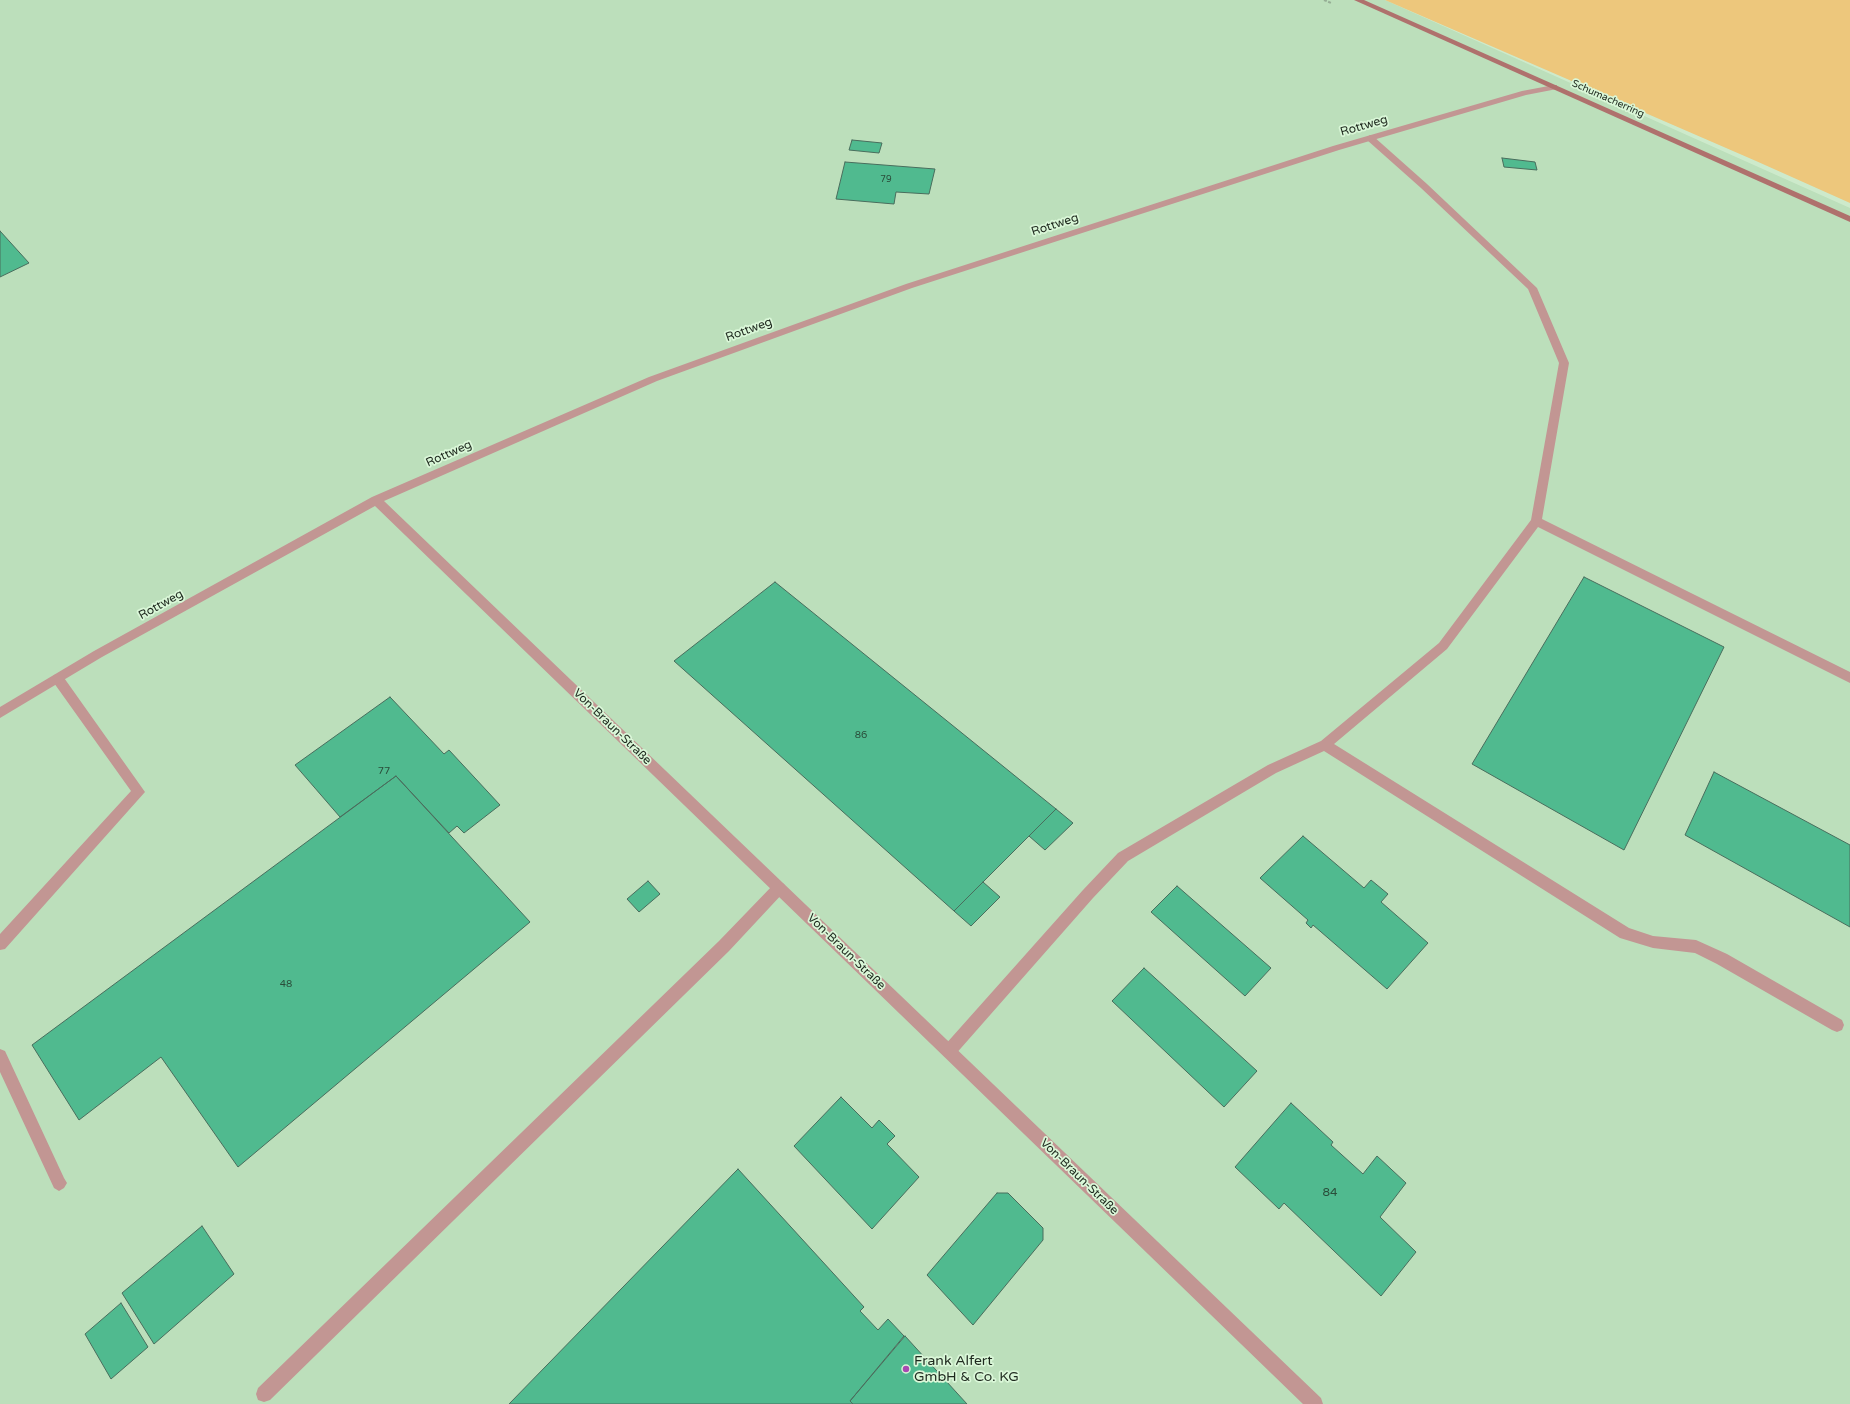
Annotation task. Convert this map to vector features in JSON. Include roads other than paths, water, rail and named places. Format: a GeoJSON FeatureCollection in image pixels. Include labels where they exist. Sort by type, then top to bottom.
{"type":"FeatureCollection","features":[{"type":"Feature","properties":{"kind":"main road","name":"Schumacherring"},"geometry":{"type":"LineString","coordinates":[[1358,0],[1850,219]]}},
{"type":"Feature","properties":{"kind":"street","name":"Rottweg"},"geometry":{"type":"LineString","coordinates":[[0,713],[105,651],[376,500],[646,382],[909,286],[1370,138],[1524,93],[1554,87]]}},
{"type":"Feature","properties":{"kind":"street"},"geometry":{"type":"LineString","coordinates":[[949,1051],[1122,857],[1272,769],[1325,745],[1443,646],[1536,520],[1564,363],[1532,288],[1424,186],[1370,138]]}},
{"type":"Feature","properties":{"kind":"street","name":"Von-Braun-Straße"},"geometry":{"type":"LineString","coordinates":[[376,500],[1315,1404]]}},
{"type":"Feature","properties":{"kind":"street"},"geometry":{"type":"LineString","coordinates":[[1536,520],[1850,678]]}},
{"type":"Feature","properties":{"kind":"street"},"geometry":{"type":"LineString","coordinates":[[0,944],[139,792],[58,678]]}},
{"type":"Feature","properties":{"kind":"street"},"geometry":{"type":"LineString","coordinates":[[1325,745],[1625,933],[1653,942],[1696,947],[1722,959],[1838,1025]]}},
{"type":"Feature","properties":{"kind":"street"},"geometry":{"type":"LineString","coordinates":[[264,1394],[724,946],[779,888]]}},
{"type":"Feature","properties":{"kind":"street"},"geometry":{"type":"LineString","coordinates":[[0,1056],[59,1183]]}},
{"type":"Feature","properties":{"kind":"place","name":"Frank Alfert GmbH & Co. KG"},"geometry":{"type":"Point","coordinates":[906,1369]}}]}
